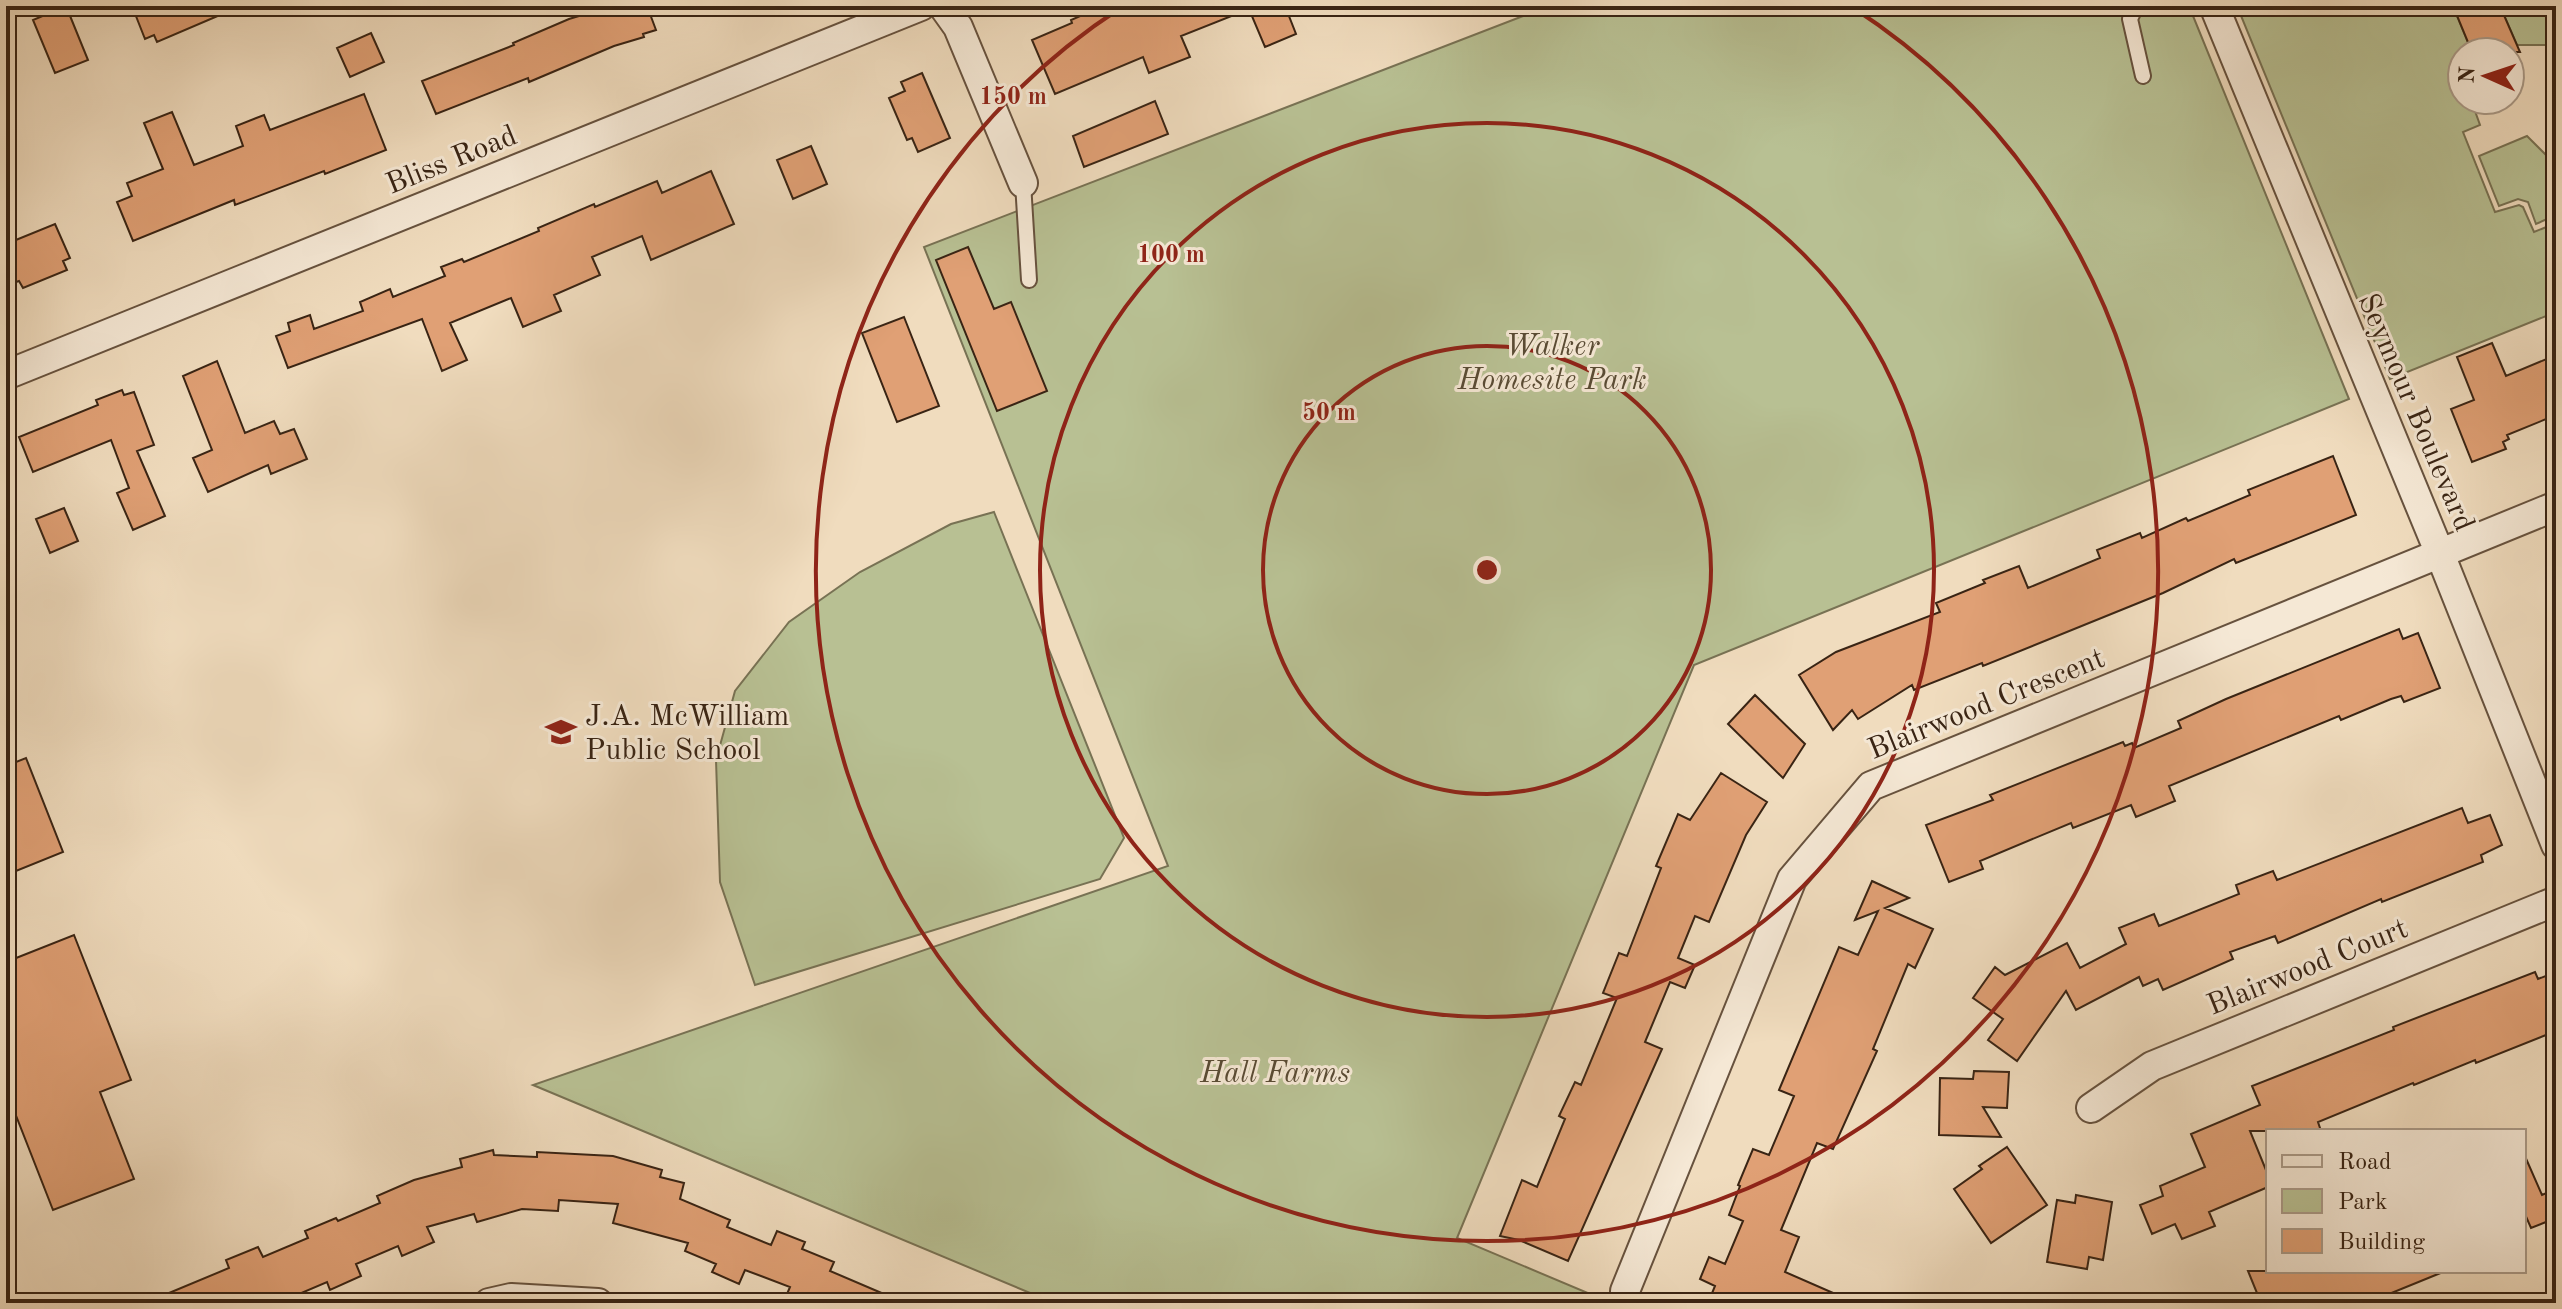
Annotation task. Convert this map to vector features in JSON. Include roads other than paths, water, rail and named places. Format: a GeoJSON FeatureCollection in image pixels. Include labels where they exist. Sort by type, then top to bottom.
{"type":"FeatureCollection","features":[{"type":"Feature","properties":{"kind":"street","name":"Bliss Road"},"geometry":{"type":"LineString","coordinates":[[6,375],[921,6]]}},
{"type":"Feature","properties":{"kind":"street"},"geometry":{"type":"LineString","coordinates":[[943,6],[958,27],[1023,183]]}},
{"type":"Feature","properties":{"kind":"street","name":"Seymour Boulevard"},"geometry":{"type":"LineString","coordinates":[[2214,6],[2440,554],[2556,845]]}},
{"type":"Feature","properties":{"kind":"street","name":"Blairwood Crescent"},"geometry":{"type":"LineString","coordinates":[[1625,1303],[1625,1291],[1792,879],[1871,786],[2556,506]]}},
{"type":"Feature","properties":{"kind":"street","name":"Blairwood Court"},"geometry":{"type":"LineString","coordinates":[[2091,1108],[2152,1066],[2556,901]]}},
{"type":"Feature","properties":{"kind":"street"},"geometry":{"type":"LineString","coordinates":[[489,1303],[511,1298],[598,1303]]}},
{"type":"Feature","properties":{"kind":"lane"},"geometry":{"type":"LineString","coordinates":[[2136,6],[2130,19],[2143,76]]}},
{"type":"Feature","properties":{"kind":"lane"},"geometry":{"type":"LineString","coordinates":[[1023,183],[1029,280]]}},
{"type":"Feature","properties":{"kind":"place","name":"J.A. McWilliam Public School"},"geometry":{"type":"Point","coordinates":[561,732]}},
{"type":"Feature","properties":{"kind":"park label","name":"Walker Homesite Park"},"geometry":{"type":"Point","coordinates":[1552,362]}},
{"type":"Feature","properties":{"kind":"park label","name":"Hall Farms"},"geometry":{"type":"Point","coordinates":[1275,1072]}}]}
